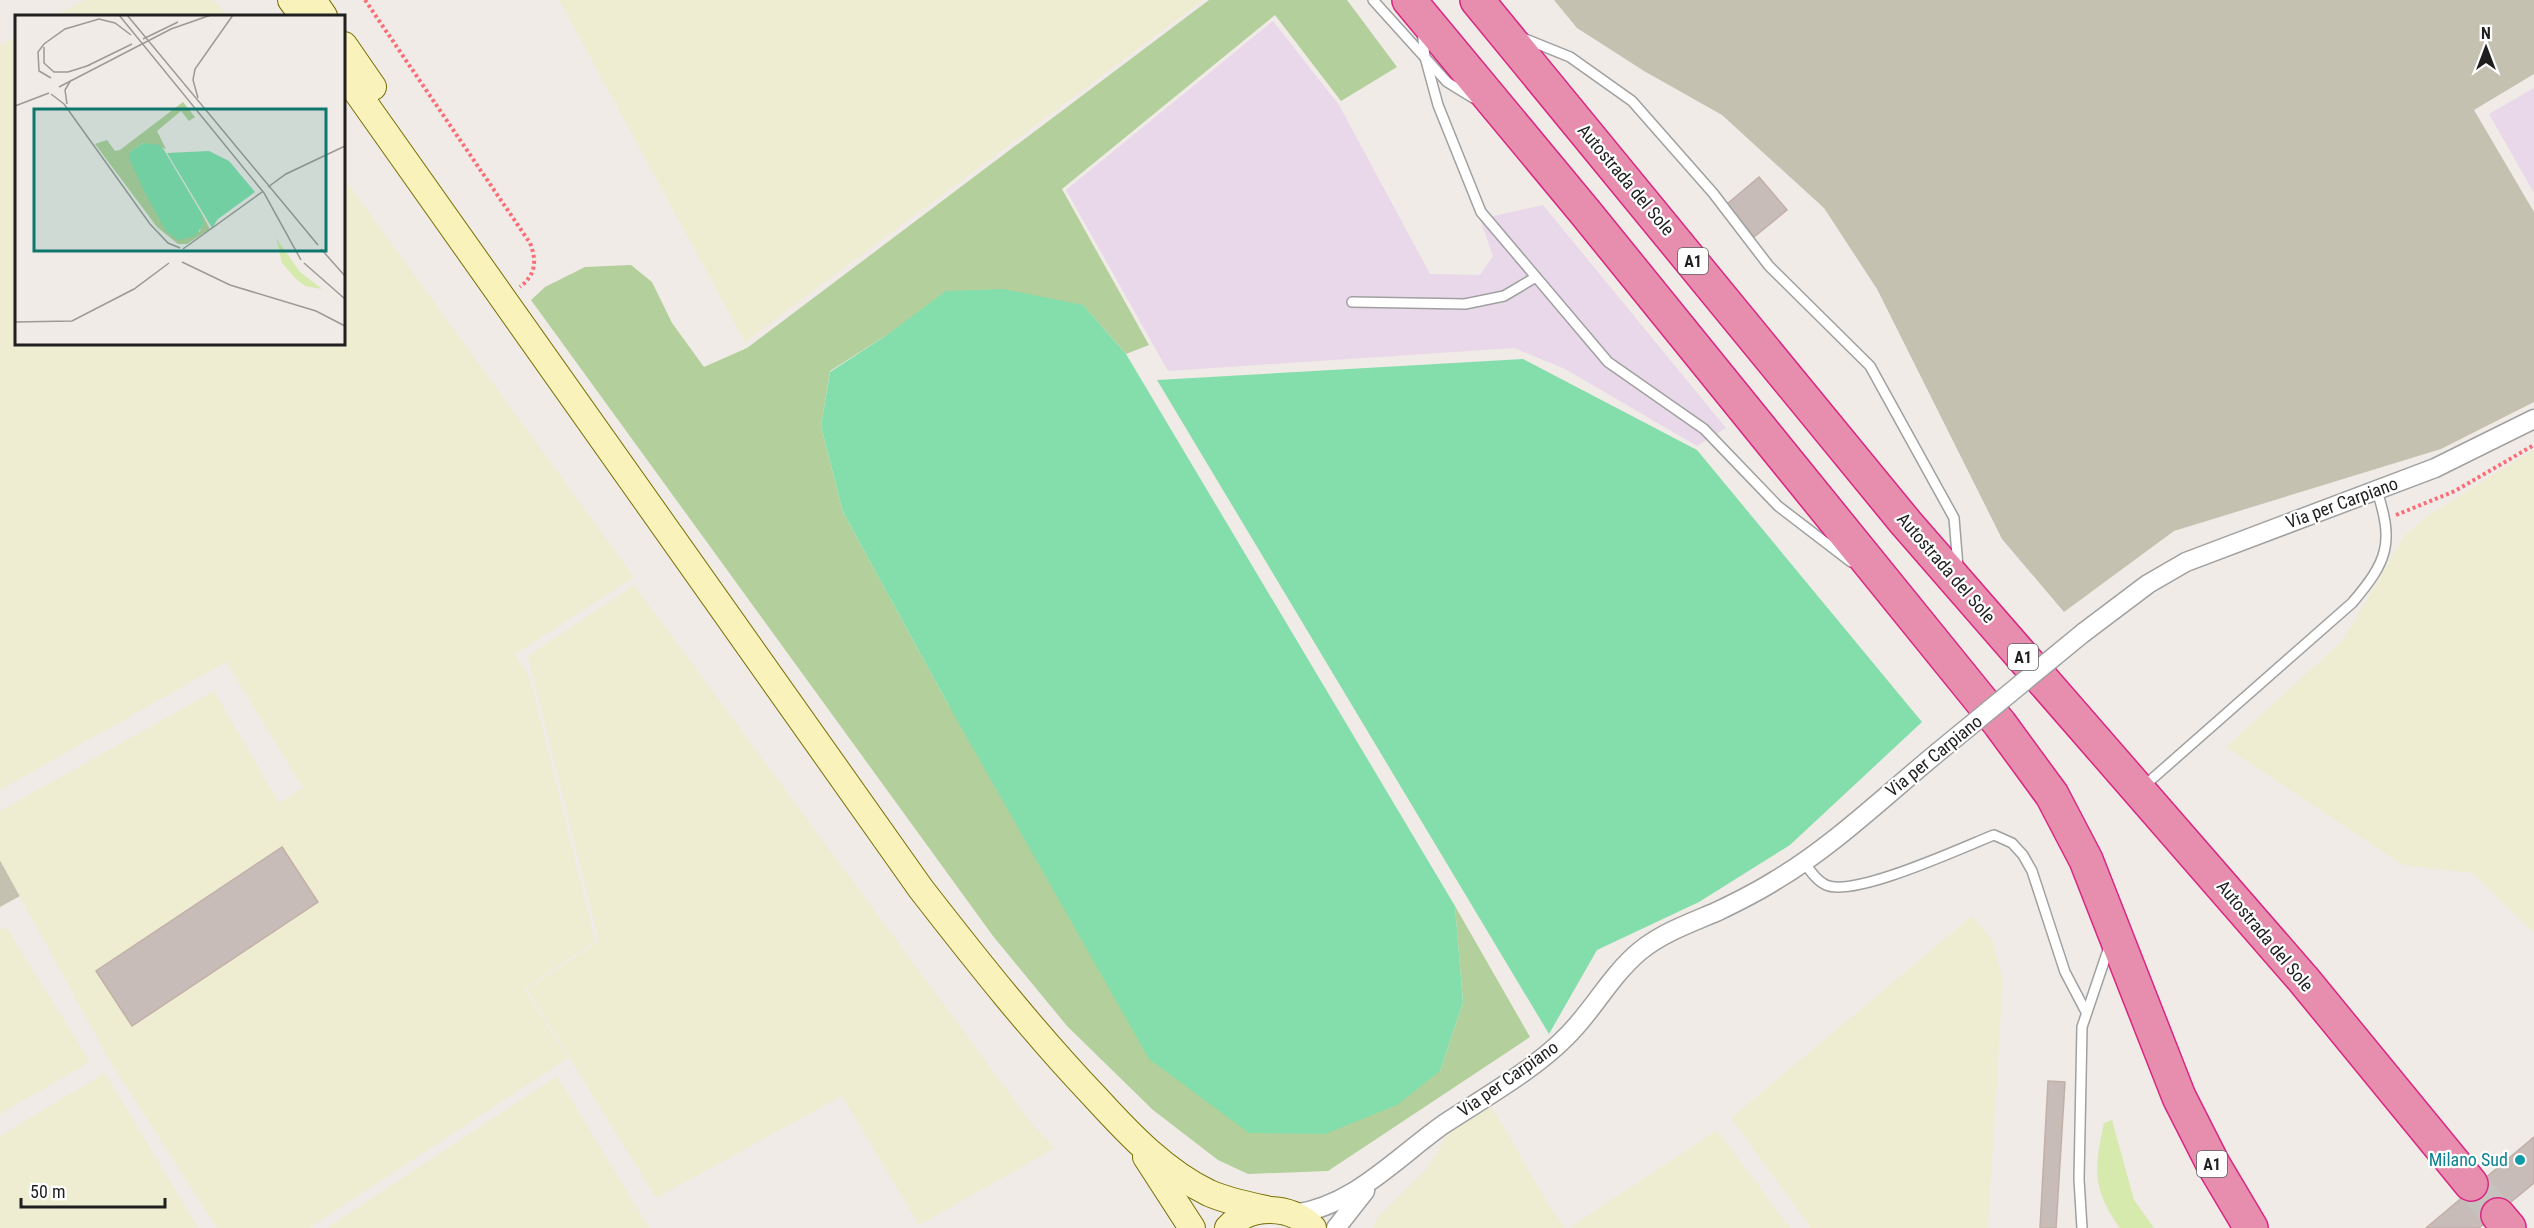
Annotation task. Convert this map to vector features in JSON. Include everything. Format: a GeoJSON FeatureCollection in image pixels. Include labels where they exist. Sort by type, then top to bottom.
{"type":"FeatureCollection","features":[{"type":"Feature","properties":{"kind":"highway","name":"Autostrada del Sole"},"geometry":{"type":"LineString","coordinates":[[1477,0],[1906,523],[2303,979],[2471,1184]]}},
{"type":"Feature","properties":{"kind":"highway","name":"A1"},"geometry":{"type":"LineString","coordinates":[[1415,7],[2000,724],[2052,795],[2086,860],[2179,1097],[2213,1164],[2251,1228]]}},
{"type":"Feature","properties":{"kind":"main road"},"geometry":{"type":"LineString","coordinates":[[291,0],[302,15]]}},
{"type":"Feature","properties":{"kind":"main road"},"geometry":{"type":"LineString","coordinates":[[312,0],[323,15]]}},
{"type":"Feature","properties":{"kind":"main road"},"geometry":{"type":"LineString","coordinates":[[345,47],[393,120],[424,188]]}},
{"type":"Feature","properties":{"kind":"main road"},"geometry":{"type":"LineString","coordinates":[[345,75],[921,889],[978,962],[1069,1070],[1128,1132],[1165,1164],[1208,1192],[1266,1209],[1280,1210],[1304,1221]]}},
{"type":"Feature","properties":{"kind":"main road"},"geometry":{"type":"LineString","coordinates":[[1128,1132],[1192,1228]]}},
{"type":"Feature","properties":{"kind":"main road"},"geometry":{"type":"LineString","coordinates":[[1228,1228],[1247,1214],[1266,1209]]}},
{"type":"Feature","properties":{"kind":"street","name":"Via per Carpiano"},"geometry":{"type":"LineString","coordinates":[[1304,1221],[1311,1212],[1335,1202],[1383,1172],[1434,1132],[1566,1038],[1584,1018],[1617,973],[1641,950],[1672,930],[1753,894],[1804,862],[2083,633],[2148,584],[2187,561],[2435,468],[2534,419]]}},
{"type":"Feature","properties":{"kind":"street","name":"Via per Carpiano"},"geometry":{"type":"LineString","coordinates":[[1336,1228],[1383,1172]]}},
{"type":"Feature","properties":{"kind":"lane"},"geometry":{"type":"LineString","coordinates":[[1373,0],[1447,82],[1508,119]]}},
{"type":"Feature","properties":{"kind":"lane"},"geometry":{"type":"LineString","coordinates":[[1415,7],[1438,105],[1481,212],[1608,362],[1704,429],[1778,506],[1892,593]]}},
{"type":"Feature","properties":{"kind":"lane","name":"A1"},"geometry":{"type":"LineString","coordinates":[[1501,28],[1570,57],[1632,101],[1713,193],[1769,266],[1870,366],[1954,518],[1959,584]]}},
{"type":"Feature","properties":{"kind":"lane"},"geometry":{"type":"LineString","coordinates":[[1352,302],[1465,304],[1504,296],[1536,277]]}},
{"type":"Feature","properties":{"kind":"lane"},"geometry":{"type":"LineString","coordinates":[[2140,790],[2352,603],[2373,578],[2383,557],[2387,537],[2386,519],[2376,491]]}},
{"type":"Feature","properties":{"kind":"lane"},"geometry":{"type":"LineString","coordinates":[[1804,862],[1814,876],[1827,886],[1838,888],[1878,880],[1994,835],[2003,837],[2024,855],[2032,871],[2065,972],[2086,1012]]}},
{"type":"Feature","properties":{"kind":"lane"},"geometry":{"type":"LineString","coordinates":[[2082,1228],[2079,1179],[2082,1042],[2086,1012],[2114,934]]}},
{"type":"Feature","properties":{"kind":"path"},"geometry":{"type":"LineString","coordinates":[[365,0],[530,243],[535,255],[535,268],[531,277],[503,299]]}},
{"type":"Feature","properties":{"kind":"path"},"geometry":{"type":"LineString","coordinates":[[2386,519],[2455,491],[2534,445]]}},
{"type":"Feature","properties":{"kind":"shaded area"},"geometry":{"type":"Polygon","coordinates":[[[85,0],[209,0],[216,2],[226,15],[56,15],[85,0]]]}},
{"type":"Feature","properties":{"kind":"shaded area"},"geometry":{"type":"Polygon","coordinates":[[[559,0],[1203,0],[745,342],[559,0]]]}},
{"type":"Feature","properties":{"kind":"shaded area"},"geometry":{"type":"Polygon","coordinates":[[[1554,0],[2534,0],[2534,74],[2474,110],[2534,212],[2534,402],[2441,449],[2174,531],[2064,612],[2002,539],[1877,289],[1824,208],[1722,115],[1644,71],[1577,28],[1554,0]]]}},
{"type":"Feature","properties":{"kind":"shaded area"},"geometry":{"type":"Polygon","coordinates":[[[1273,21],[1339,105],[1430,274],[1480,275],[1493,256],[1480,219],[1543,205],[1726,428],[1697,446],[1565,369],[1514,348],[1168,371],[1066,190],[1273,21]]]}},
{"type":"Feature","properties":{"kind":"shaded area"},"geometry":{"type":"Polygon","coordinates":[[[15,38],[15,345],[345,345],[345,179],[634,577],[515,654],[530,679],[595,941],[524,989],[568,1058],[309,1228],[217,1228],[108,1058],[0,860],[0,811],[214,691],[279,803],[303,788],[226,662],[0,790],[0,45],[15,38]]]}},
{"type":"Feature","properties":{"kind":"shaded area"},"geometry":{"type":"Polygon","coordinates":[[[2534,88],[2534,193],[2489,114],[2534,88]]]}},
{"type":"Feature","properties":{"kind":"shaded area"},"geometry":{"type":"Polygon","coordinates":[[[2534,449],[2534,933],[2472,873],[2403,865],[2226,747],[2343,640],[2405,535],[2426,517],[2534,449]]]}},
{"type":"Feature","properties":{"kind":"shaded area"},"geometry":{"type":"Polygon","coordinates":[[[634,585],[1032,1124],[1055,1148],[919,1225],[842,1096],[656,1198],[527,989],[599,941],[528,656],[634,585]]]}},
{"type":"Feature","properties":{"kind":"shaded area"},"geometry":{"type":"Polygon","coordinates":[[[0,860],[20,896],[0,907],[0,860]]]}},
{"type":"Feature","properties":{"kind":"shaded area"},"geometry":{"type":"Polygon","coordinates":[[[1972,916],[1992,939],[2003,980],[1988,1228],[1811,1228],[1731,1118],[1972,916]]]}},
{"type":"Feature","properties":{"kind":"shaded area"},"geometry":{"type":"Polygon","coordinates":[[[6,927],[90,1062],[0,1114],[0,930],[6,927]]]}},
{"type":"Feature","properties":{"kind":"shaded area"},"geometry":{"type":"Polygon","coordinates":[[[105,1073],[198,1228],[0,1228],[0,1136],[105,1073]]]}},
{"type":"Feature","properties":{"kind":"shaded area"},"geometry":{"type":"Polygon","coordinates":[[[557,1076],[649,1228],[327,1228],[557,1076]]]}},
{"type":"Feature","properties":{"kind":"shaded area"},"geometry":{"type":"Polygon","coordinates":[[[1492,1107],[1549,1206],[1565,1228],[1373,1228],[1377,1218],[1425,1171],[1450,1131],[1492,1107]]]}},
{"type":"Feature","properties":{"kind":"shaded area"},"geometry":{"type":"Polygon","coordinates":[[[1717,1130],[1790,1228],[1569,1228],[1717,1130]]]}},
{"type":"Feature","properties":{"kind":"green space"},"geometry":{"type":"Polygon","coordinates":[[[1209,0],[1347,0],[1397,67],[1341,101],[1275,15],[1062,189],[1149,345],[1126,354],[1083,305],[887,335],[830,371],[821,426],[843,512],[949,706],[1440,1071],[1463,1002],[1455,906],[1530,1037],[1328,1171],[1248,1174],[1218,1160],[1153,1110],[1067,1026],[993,936],[531,300],[545,287],[585,267],[631,265],[652,282],[672,323],[704,367],[747,348],[1209,0]]]}},
{"type":"Feature","properties":{"kind":"green space"},"geometry":{"type":"Polygon","coordinates":[[[1003,289],[1083,305],[1126,354],[1455,906],[1463,1002],[1440,1071],[1397,1105],[1325,1134],[1249,1133],[1149,1059],[949,706],[843,512],[821,426],[830,372],[887,335],[946,291],[1003,289]]]}},
{"type":"Feature","properties":{"kind":"green space"},"geometry":{"type":"Polygon","coordinates":[[[1523,359],[1697,450],[1922,722],[1790,845],[1699,902],[1597,950],[1549,1034],[1157,380],[1523,359]]]}},
{"type":"Feature","properties":{"kind":"green space"},"geometry":{"type":"Polygon","coordinates":[[[2112,1120],[2134,1200],[2154,1228],[2120,1228],[2104,1202],[2098,1178],[2098,1153],[2104,1123],[2112,1120]]]}},
{"type":"Feature","properties":{"kind":"building"},"geometry":{"type":"Polygon","coordinates":[[[1759,177],[1787,210],[1754,237],[1727,204],[1759,177]]]}},
{"type":"Feature","properties":{"kind":"building"},"geometry":{"type":"Polygon","coordinates":[[[282,847],[318,902],[132,1026],[96,971],[282,847]]]}},
{"type":"Feature","properties":{"kind":"building"},"geometry":{"type":"Polygon","coordinates":[[[2048,1081],[2065,1082],[2056,1228],[2040,1228],[2048,1081]]]}},
{"type":"Feature","properties":{"kind":"building","name":"Milano Sud"},"geometry":{"type":"Polygon","coordinates":[[[2534,1137],[2534,1183],[2479,1228],[2426,1228],[2534,1137]]]}},
{"type":"Feature","properties":{"kind":"tunnel"},"geometry":{"type":"LineString","coordinates":[[2471,1184],[2498,1215]]}},
{"type":"Feature","properties":{"kind":"place","name":"Milano Sud"},"geometry":{"type":"Point","coordinates":[2520,1160]}}]}
